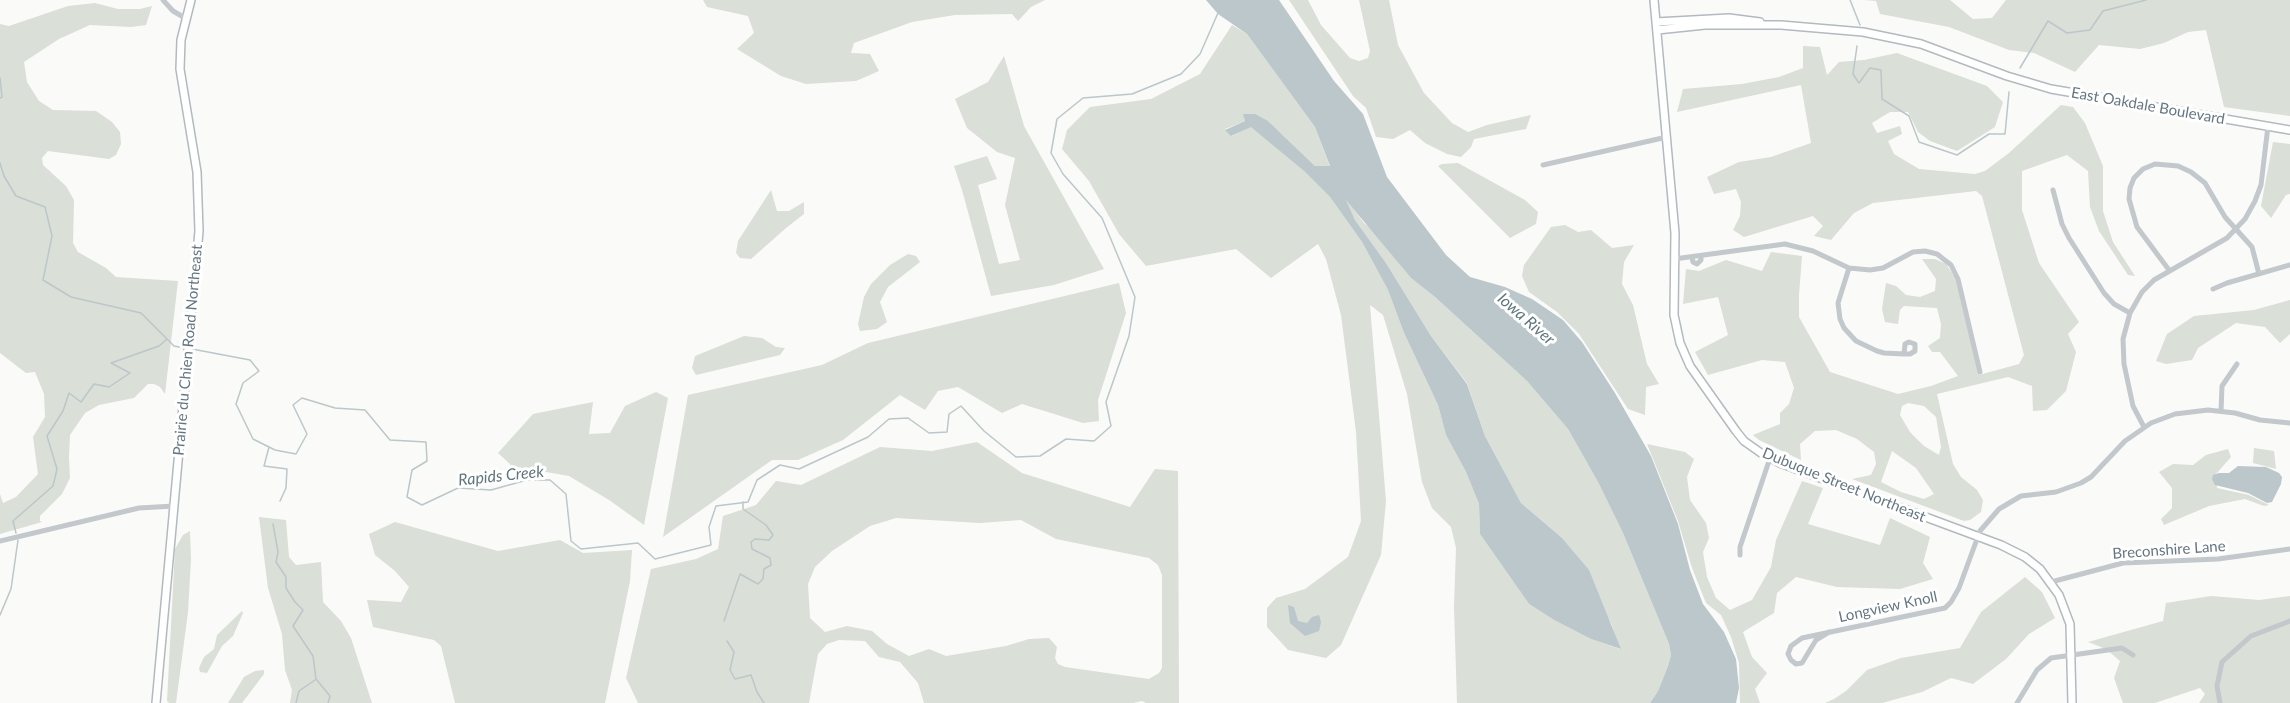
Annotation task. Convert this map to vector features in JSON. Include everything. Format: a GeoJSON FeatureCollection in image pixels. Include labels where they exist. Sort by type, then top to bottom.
{"type":"FeatureCollection","features":[{"type":"Feature","properties":{"kind":"main road","name":"Prairie du Chien Road Northeast"},"geometry":{"type":"LineString","coordinates":[[156,703],[200,209],[196,161],[181,82],[180,55],[185,18],[191,0]]}},
{"type":"Feature","properties":{"kind":"main road","name":"Dubuque Street Northeast"},"geometry":{"type":"LineString","coordinates":[[1654,0],[1675,233],[1674,315],[1676,329],[1686,358],[1705,389],[1736,431],[1752,447],[1770,458],[1977,536],[2025,557],[2040,569],[2059,595],[2067,614],[2072,635],[2072,703]]}},
{"type":"Feature","properties":{"kind":"main road","name":"East Oakdale Boulevard"},"geometry":{"type":"LineString","coordinates":[[1657,26],[1781,25],[1842,29],[1894,38],[1949,54],[2007,76],[2078,94],[2290,130]]}},
{"type":"Feature","properties":{"kind":"street"},"geometry":{"type":"LineString","coordinates":[[163,0],[173,11],[185,18]]}},
{"type":"Feature","properties":{"kind":"street"},"geometry":{"type":"LineString","coordinates":[[2144,427],[2133,406],[2124,364],[2123,339],[2130,313],[2148,286],[2169,270],[2219,243],[2237,229],[2252,209],[2258,193],[2268,126]]}},
{"type":"Feature","properties":{"kind":"street"},"geometry":{"type":"LineString","coordinates":[[1543,165],[1667,137]]}},
{"type":"Feature","properties":{"kind":"street"},"geometry":{"type":"LineString","coordinates":[[2169,270],[2143,236],[2130,207],[2130,188],[2134,178],[2143,169],[2161,163],[2178,166],[2191,172],[2210,189],[2222,211],[2252,247],[2259,274]]}},
{"type":"Feature","properties":{"kind":"street"},"geometry":{"type":"LineString","coordinates":[[2054,190],[2062,224],[2103,293],[2114,304],[2130,313]]}},
{"type":"Feature","properties":{"kind":"street"},"geometry":{"type":"LineString","coordinates":[[1674,259],[1768,246],[1792,245],[1813,250],[1850,268],[1876,269],[1918,251],[1942,256],[1952,265],[1958,279],[1980,372]]}},
{"type":"Feature","properties":{"kind":"street"},"geometry":{"type":"LineString","coordinates":[[2213,289],[2227,282],[2290,265]]}},
{"type":"Feature","properties":{"kind":"street"},"geometry":{"type":"LineString","coordinates":[[1850,268],[1838,303],[1844,328],[1856,341],[1870,349],[1884,353],[1904,354]]}},
{"type":"Feature","properties":{"kind":"street"},"geometry":{"type":"LineString","coordinates":[[2221,411],[2222,386],[2237,364]]}},
{"type":"Feature","properties":{"kind":"street"},"geometry":{"type":"LineString","coordinates":[[1977,536],[1992,516],[2017,498],[2056,492],[2081,483],[2125,441],[2144,427],[2163,418],[2181,412],[2221,411],[2260,420],[2290,423]]}},
{"type":"Feature","properties":{"kind":"street"},"geometry":{"type":"LineString","coordinates":[[1740,555],[1740,548],[1770,458]]}},
{"type":"Feature","properties":{"kind":"street"},"geometry":{"type":"LineString","coordinates":[[0,541],[139,508],[174,506]]}},
{"type":"Feature","properties":{"kind":"street","name":"Longview Knoll"},"geometry":{"type":"LineString","coordinates":[[1829,632],[1816,640],[1802,663],[1796,664],[1791,660],[1789,650],[1794,642],[1802,638],[1829,632],[1945,608],[1952,602],[1959,588],[1977,536]]}},
{"type":"Feature","properties":{"kind":"street","name":"Breconshire Lane"},"geometry":{"type":"LineString","coordinates":[[2051,582],[2123,563],[2218,559],[2290,549]]}},
{"type":"Feature","properties":{"kind":"street"},"geometry":{"type":"LineString","coordinates":[[2220,703],[2217,686],[2222,662],[2251,636],[2290,621]]}},
{"type":"Feature","properties":{"kind":"street"},"geometry":{"type":"LineString","coordinates":[[2017,703],[2044,662],[2056,656],[2122,648],[2133,655]]}},
{"type":"Feature","properties":{"kind":"shaded area"},"geometry":{"type":"Polygon","coordinates":[[[703,0],[1045,0],[1031,7],[1018,21],[1012,14],[955,15],[912,22],[854,43],[851,53],[870,54],[879,71],[856,81],[806,84],[781,76],[737,49],[754,33],[748,16],[707,7],[703,0]]]}},
{"type":"Feature","properties":{"kind":"shaded area"},"geometry":{"type":"Polygon","coordinates":[[[1289,0],[1308,0],[1321,25],[1350,58],[1359,61],[1368,58],[1370,51],[1359,0],[1389,0],[1398,45],[1424,93],[1452,123],[1468,132],[1487,125],[1531,115],[1526,129],[1474,139],[1471,147],[1461,157],[1447,154],[1425,143],[1410,130],[1393,139],[1376,137],[1366,108],[1353,96],[1289,0]]]}},
{"type":"Feature","properties":{"kind":"shaded area"},"geometry":{"type":"Polygon","coordinates":[[[1864,0],[1950,0],[1973,19],[1992,18],[2006,0],[2290,0],[2290,116],[2224,107],[2206,30],[2188,32],[2164,43],[2140,49],[2099,45],[2075,72],[2034,53],[2009,50],[1949,27],[1880,14],[1876,1],[1864,0]]]}},
{"type":"Feature","properties":{"kind":"shaded area"},"geometry":{"type":"Polygon","coordinates":[[[95,3],[118,9],[140,9],[152,6],[146,25],[131,27],[90,25],[59,39],[24,62],[27,82],[39,101],[53,110],[96,111],[112,122],[120,132],[121,144],[116,155],[109,159],[48,151],[42,158],[43,165],[66,186],[74,200],[73,243],[78,252],[106,268],[116,277],[178,281],[165,394],[160,387],[148,384],[134,398],[99,405],[85,413],[70,435],[70,478],[62,494],[40,516],[42,522],[0,534],[0,494],[3,503],[16,497],[38,474],[33,437],[45,417],[44,394],[35,372],[26,373],[0,353],[0,24],[9,26],[68,6],[95,3]]]}},
{"type":"Feature","properties":{"kind":"shaded area"},"geometry":{"type":"Polygon","coordinates":[[[1232,25],[1247,34],[1315,127],[1330,167],[1315,166],[1268,121],[1244,115],[1245,121],[1225,129],[1232,136],[1251,126],[1304,171],[1330,197],[1362,242],[1388,290],[1404,333],[1438,405],[1446,435],[1466,472],[1479,504],[1480,534],[1529,604],[1591,639],[1620,649],[1611,623],[1561,537],[1521,503],[1485,436],[1467,383],[1431,336],[1386,263],[1355,220],[1344,196],[1411,278],[1527,381],[1568,429],[1623,533],[1669,644],[1671,655],[1668,666],[1658,691],[1650,703],[1457,703],[1454,607],[1456,548],[1451,527],[1432,508],[1422,482],[1407,394],[1383,315],[1370,305],[1386,501],[1381,555],[1341,645],[1326,658],[1288,650],[1267,627],[1267,608],[1276,598],[1305,589],[1348,557],[1361,521],[1356,432],[1341,315],[1326,259],[1318,244],[1271,278],[1236,249],[1146,266],[1119,234],[1089,181],[1062,149],[1067,130],[1090,107],[1151,99],[1200,74],[1232,25]]]}},
{"type":"Feature","properties":{"kind":"shaded area"},"geometry":{"type":"Polygon","coordinates":[[[1803,46],[1820,47],[1827,75],[1839,62],[1864,60],[1897,53],[1987,86],[2003,102],[1995,127],[1957,151],[1930,141],[1918,132],[1908,112],[1890,112],[1872,123],[1877,133],[1900,126],[1902,134],[1888,141],[1894,154],[1919,169],[1975,174],[1985,171],[2009,153],[2061,105],[2073,107],[2085,123],[2103,166],[2103,211],[2113,242],[2135,276],[2128,275],[2099,231],[2090,207],[2088,171],[2067,155],[2022,171],[2022,210],[2039,263],[2079,322],[2068,334],[2076,352],[2066,391],[2047,410],[2033,411],[2032,386],[2008,377],[1937,394],[1953,464],[1961,477],[1977,490],[1983,500],[1981,512],[1970,520],[1964,521],[1852,479],[1871,475],[1876,464],[1874,452],[1857,439],[1836,430],[1815,431],[1800,444],[1801,460],[1759,440],[1753,435],[1780,424],[1780,413],[1789,404],[1794,388],[1785,362],[1762,360],[1708,375],[1695,352],[1728,335],[1718,297],[1683,304],[1686,269],[1699,271],[1726,260],[1762,271],[1771,252],[1802,256],[1799,317],[1830,372],[1898,394],[1931,386],[1958,376],[1940,352],[1932,352],[1928,346],[1940,338],[1941,324],[1937,308],[1904,306],[1900,310],[1898,324],[1885,322],[1882,309],[1886,283],[1896,286],[1906,295],[1920,297],[1935,291],[1936,279],[1922,259],[1935,259],[1946,264],[1956,279],[1979,375],[2019,364],[2024,355],[1982,196],[1976,191],[1873,203],[1854,213],[1831,240],[1814,236],[1823,226],[1813,216],[1744,237],[1733,230],[1740,216],[1741,202],[1736,189],[1714,194],[1707,177],[1739,162],[1771,157],[1811,143],[1801,85],[1677,112],[1683,89],[1742,84],[1779,77],[1803,68],[1803,46]],[[1908,403],[1902,406],[1900,415],[1910,432],[1924,446],[1939,455],[1941,447],[1936,417],[1924,406],[1908,403]],[[1892,451],[1881,482],[1901,492],[1924,499],[1934,494],[1916,468],[1892,451]]]}},
{"type":"Feature","properties":{"kind":"shaded area"},"geometry":{"type":"Polygon","coordinates":[[[1004,56],[1024,126],[1104,269],[1054,285],[991,296],[954,166],[987,156],[997,179],[978,185],[999,264],[1020,260],[1005,205],[1015,158],[997,152],[967,128],[955,99],[988,82],[1004,56]]]}},
{"type":"Feature","properties":{"kind":"shaded area"},"geometry":{"type":"Polygon","coordinates":[[[2273,142],[2290,144],[2290,194],[2286,195],[2271,218],[2261,206],[2273,142]]]}},
{"type":"Feature","properties":{"kind":"shaded area"},"geometry":{"type":"Polygon","coordinates":[[[1458,163],[1525,200],[1538,212],[1536,224],[1510,238],[1438,166],[1458,163]]]}},
{"type":"Feature","properties":{"kind":"shaded area"},"geometry":{"type":"Polygon","coordinates":[[[771,190],[777,211],[789,211],[804,202],[804,214],[751,259],[740,258],[736,253],[738,241],[771,190]]]}},
{"type":"Feature","properties":{"kind":"shaded area"},"geometry":{"type":"Polygon","coordinates":[[[1565,225],[1578,232],[1591,230],[1612,248],[1634,245],[1624,262],[1622,284],[1633,305],[1647,364],[1659,384],[1646,387],[1645,415],[1628,409],[1579,334],[1557,312],[1529,292],[1522,276],[1524,265],[1551,227],[1565,225]]]}},
{"type":"Feature","properties":{"kind":"shaded area"},"geometry":{"type":"Polygon","coordinates":[[[908,254],[916,256],[920,262],[888,287],[880,302],[887,322],[877,329],[860,331],[858,324],[864,297],[871,284],[890,265],[908,254]]]}},
{"type":"Feature","properties":{"kind":"shaded area"},"geometry":{"type":"Polygon","coordinates":[[[1119,283],[1126,313],[1098,400],[1099,421],[1083,423],[1022,404],[1002,413],[958,387],[938,391],[925,410],[900,395],[843,440],[798,460],[772,460],[663,537],[688,395],[822,365],[868,343],[1119,283]]]}},
{"type":"Feature","properties":{"kind":"shaded area"},"geometry":{"type":"Polygon","coordinates":[[[2290,300],[2290,334],[2280,343],[2265,327],[2236,323],[2198,348],[2192,360],[2166,364],[2156,361],[2167,334],[2194,316],[2254,310],[2290,300]]]}},
{"type":"Feature","properties":{"kind":"shaded area"},"geometry":{"type":"Polygon","coordinates":[[[744,336],[762,338],[776,347],[785,348],[780,355],[696,375],[692,368],[695,356],[744,336]]]}},
{"type":"Feature","properties":{"kind":"shaded area"},"geometry":{"type":"Polygon","coordinates":[[[656,392],[668,398],[644,525],[569,476],[512,466],[498,453],[533,414],[593,402],[589,434],[610,433],[625,406],[656,392]]]}},
{"type":"Feature","properties":{"kind":"shaded area"},"geometry":{"type":"Polygon","coordinates":[[[977,442],[1022,473],[1130,507],[1155,469],[1178,471],[1179,703],[1142,701],[1133,703],[924,703],[918,683],[900,662],[879,657],[865,641],[839,640],[827,644],[818,654],[809,703],[638,703],[626,678],[651,569],[696,559],[718,549],[723,516],[756,505],[776,481],[801,485],[880,447],[932,451],[977,442]],[[896,518],[870,526],[832,551],[815,567],[808,584],[810,618],[825,632],[847,626],[872,631],[887,644],[909,656],[929,649],[946,656],[1006,646],[1029,639],[1049,638],[1057,647],[1055,658],[1058,664],[1065,667],[1149,679],[1159,673],[1162,668],[1162,575],[1158,565],[1149,558],[1056,539],[1021,520],[980,523],[896,518]]]}},
{"type":"Feature","properties":{"kind":"shaded area"},"geometry":{"type":"Polygon","coordinates":[[[1647,444],[1685,452],[1694,459],[1687,477],[1690,500],[1706,523],[1709,538],[1703,552],[1707,577],[1716,598],[1730,610],[1752,600],[1771,567],[1776,540],[1802,481],[1823,488],[1808,524],[1880,545],[1890,518],[1930,537],[1923,563],[1933,579],[1900,589],[1837,587],[1796,577],[1777,593],[1774,613],[1743,632],[1752,657],[1767,673],[1755,689],[1760,703],[1740,703],[1739,663],[1731,637],[1721,615],[1706,603],[1692,568],[1678,521],[1647,444]]]}},
{"type":"Feature","properties":{"kind":"shaded area"},"geometry":{"type":"Polygon","coordinates":[[[2254,448],[2274,451],[2276,469],[2253,463],[2254,448]]]}},
{"type":"Feature","properties":{"kind":"shaded area"},"geometry":{"type":"Polygon","coordinates":[[[2228,449],[2231,457],[2216,474],[2217,488],[2249,495],[2269,505],[2264,506],[2245,499],[2209,506],[2164,525],[2161,519],[2172,508],[2172,488],[2159,472],[2173,464],[2193,465],[2206,455],[2228,449]]]}},
{"type":"Feature","properties":{"kind":"shaded area"},"geometry":{"type":"Polygon","coordinates":[[[259,517],[286,520],[289,557],[296,565],[321,562],[323,602],[341,621],[351,638],[372,703],[290,703],[292,690],[285,670],[282,634],[268,588],[259,517]]]}},
{"type":"Feature","properties":{"kind":"shaded area"},"geometry":{"type":"Polygon","coordinates":[[[395,522],[498,551],[560,540],[583,553],[632,550],[630,581],[605,703],[455,703],[441,646],[434,640],[373,627],[367,600],[401,602],[409,587],[395,571],[375,555],[369,534],[395,522]]]}},
{"type":"Feature","properties":{"kind":"shaded area"},"geometry":{"type":"Polygon","coordinates":[[[190,531],[188,612],[176,703],[169,703],[167,701],[175,549],[183,535],[190,531]]]}},
{"type":"Feature","properties":{"kind":"shaded area"},"geometry":{"type":"Polygon","coordinates":[[[2025,577],[2042,592],[2055,618],[2029,634],[2006,659],[1973,684],[1951,678],[1922,692],[1882,703],[1825,703],[1846,691],[1867,670],[1901,658],[1960,648],[1981,612],[2025,577]]]}},
{"type":"Feature","properties":{"kind":"shaded area"},"geometry":{"type":"Polygon","coordinates":[[[2211,596],[2259,600],[2290,596],[2290,703],[2199,703],[2205,694],[2200,688],[2155,703],[2123,703],[2114,678],[2120,661],[2106,649],[2088,642],[2163,621],[2166,603],[2211,596]]]}},
{"type":"Feature","properties":{"kind":"shaded area"},"geometry":{"type":"Polygon","coordinates":[[[242,611],[233,636],[222,646],[207,673],[200,672],[199,668],[204,657],[214,649],[217,635],[242,611]]]}},
{"type":"Feature","properties":{"kind":"shaded area"},"geometry":{"type":"Polygon","coordinates":[[[264,670],[264,674],[242,703],[228,703],[244,677],[255,671],[264,670]]]}},
{"type":"Feature","properties":{"kind":"water","name":"Iowa River"},"geometry":{"type":"Polygon","coordinates":[[[1206,0],[1279,0],[1334,81],[1363,114],[1387,177],[1446,255],[1470,277],[1505,287],[1532,299],[1563,320],[1582,342],[1615,393],[1651,456],[1678,524],[1690,570],[1703,604],[1724,632],[1736,659],[1739,688],[1736,703],[1650,703],[1658,691],[1668,666],[1671,655],[1669,644],[1623,533],[1568,429],[1527,381],[1411,278],[1346,200],[1355,220],[1386,263],[1431,336],[1467,384],[1485,436],[1521,503],[1561,537],[1589,570],[1621,649],[1591,639],[1529,604],[1480,534],[1479,504],[1466,472],[1446,435],[1438,405],[1404,333],[1388,290],[1362,242],[1330,197],[1304,171],[1251,127],[1231,136],[1225,130],[1245,121],[1243,114],[1255,114],[1268,121],[1315,166],[1330,166],[1315,127],[1247,34],[1218,14],[1206,0]]]}},
{"type":"Feature","properties":{"kind":"water"},"geometry":{"type":"Polygon","coordinates":[[[2238,466],[2266,467],[2279,473],[2282,477],[2281,484],[2272,502],[2267,503],[2248,493],[2215,485],[2213,475],[2229,473],[2238,466]]]}},
{"type":"Feature","properties":{"kind":"water"},"geometry":{"type":"Polygon","coordinates":[[[1288,605],[1294,607],[1298,621],[1307,623],[1312,617],[1319,615],[1321,622],[1319,631],[1305,636],[1290,623],[1288,605]]]}},
{"type":"Feature","properties":{"kind":"waterway"},"geometry":{"type":"LineString","coordinates":[[1850,0],[1860,25]]}},
{"type":"Feature","properties":{"kind":"waterway"},"geometry":{"type":"LineString","coordinates":[[2020,68],[2048,21],[2067,33],[2090,30],[2103,11],[2146,0]]}},
{"type":"Feature","properties":{"kind":"waterway","name":"Rapids Creek"},"geometry":{"type":"LineString","coordinates":[[192,349],[250,360],[259,371],[243,383],[236,404],[253,439],[275,450],[296,454],[307,434],[293,405],[302,398],[335,408],[365,410],[390,440],[426,442],[427,461],[412,470],[407,497],[422,505],[458,488],[491,490],[527,480],[550,480],[566,494],[571,541],[581,549],[638,543],[655,559],[711,545],[709,527],[716,506],[748,502],[757,480],[780,465],[799,469],[868,437],[889,419],[908,418],[929,433],[947,432],[949,414],[961,406],[984,431],[1016,457],[1040,456],[1066,439],[1094,441],[1111,426],[1106,402],[1129,336],[1135,297],[1102,218],[1063,174],[1051,153],[1057,119],[1083,98],[1132,94],[1181,74],[1200,54],[1218,13]]}},
{"type":"Feature","properties":{"kind":"waterway"},"geometry":{"type":"LineString","coordinates":[[1857,46],[1853,74],[1859,83],[1870,68],[1881,70],[1882,99],[1909,116],[1919,142],[1957,155],[1989,134],[2005,134],[2009,92]]}},
{"type":"Feature","properties":{"kind":"waterway","name":"Rapids Creek"},"geometry":{"type":"LineString","coordinates":[[0,78],[2,97],[0,98]]}},
{"type":"Feature","properties":{"kind":"waterway","name":"Rapids Creek"},"geometry":{"type":"LineString","coordinates":[[0,163],[4,176],[16,196],[45,207],[52,236],[43,280],[71,297],[141,313],[174,346],[184,348]]}},
{"type":"Feature","properties":{"kind":"waterway"},"geometry":{"type":"LineString","coordinates":[[16,533],[13,521],[53,486],[57,469],[47,436],[63,411],[69,393],[81,402],[94,384],[109,387],[130,373],[111,363],[159,346],[167,339]]}},
{"type":"Feature","properties":{"kind":"waterway"},"geometry":{"type":"LineString","coordinates":[[269,447],[264,466],[287,469],[286,488],[280,501]]}},
{"type":"Feature","properties":{"kind":"waterway"},"geometry":{"type":"LineString","coordinates":[[724,621],[740,574],[758,584],[763,579],[764,569],[771,565],[770,558],[752,549],[751,542],[755,539],[769,540],[773,535],[766,525],[743,509],[743,502]]}},
{"type":"Feature","properties":{"kind":"waterway"},"geometry":{"type":"LineString","coordinates":[[273,524],[278,552],[276,562],[286,577],[286,588],[303,610],[293,626],[313,656],[316,679],[330,696],[328,703]]}},
{"type":"Feature","properties":{"kind":"waterway"},"geometry":{"type":"LineString","coordinates":[[0,615],[11,589],[18,540]]}},
{"type":"Feature","properties":{"kind":"waterway"},"geometry":{"type":"LineString","coordinates":[[727,641],[734,652],[730,670],[735,679],[751,675],[764,703]]}},
{"type":"Feature","properties":{"kind":"waterway"},"geometry":{"type":"LineString","coordinates":[[296,703],[299,691],[315,680]]}}]}
